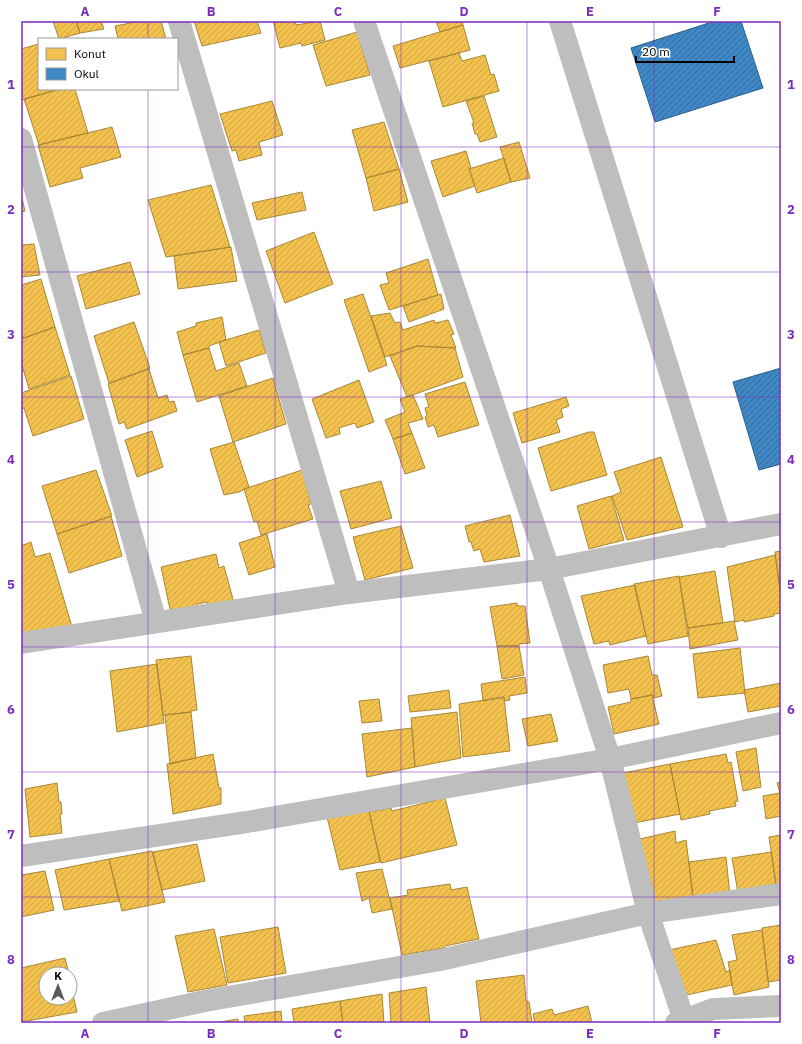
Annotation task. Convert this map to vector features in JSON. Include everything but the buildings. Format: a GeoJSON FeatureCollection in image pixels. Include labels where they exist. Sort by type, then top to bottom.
{"type":"FeatureCollection","features":[{"type":"Feature","properties":{"kind":"street"},"geometry":{"type":"LineString","coordinates":[[179,21],[349,593]]}},
{"type":"Feature","properties":{"kind":"street"},"geometry":{"type":"LineString","coordinates":[[364,21],[549,569],[610,758],[648,913],[682,1022],[713,1009],[781,1006]]}},
{"type":"Feature","properties":{"kind":"street"},"geometry":{"type":"LineString","coordinates":[[560,21],[721,537]]}},
{"type":"Feature","properties":{"kind":"street"},"geometry":{"type":"LineString","coordinates":[[21,139],[156,622]]}},
{"type":"Feature","properties":{"kind":"street"},"geometry":{"type":"LineString","coordinates":[[21,643],[349,593],[549,569],[721,537],[781,524]]}},
{"type":"Feature","properties":{"kind":"street"},"geometry":{"type":"LineString","coordinates":[[21,856],[247,822],[610,758],[781,723]]}},
{"type":"Feature","properties":{"kind":"street"},"geometry":{"type":"LineString","coordinates":[[102,1023],[205,1001],[440,960],[648,913],[781,894]]}}]}
